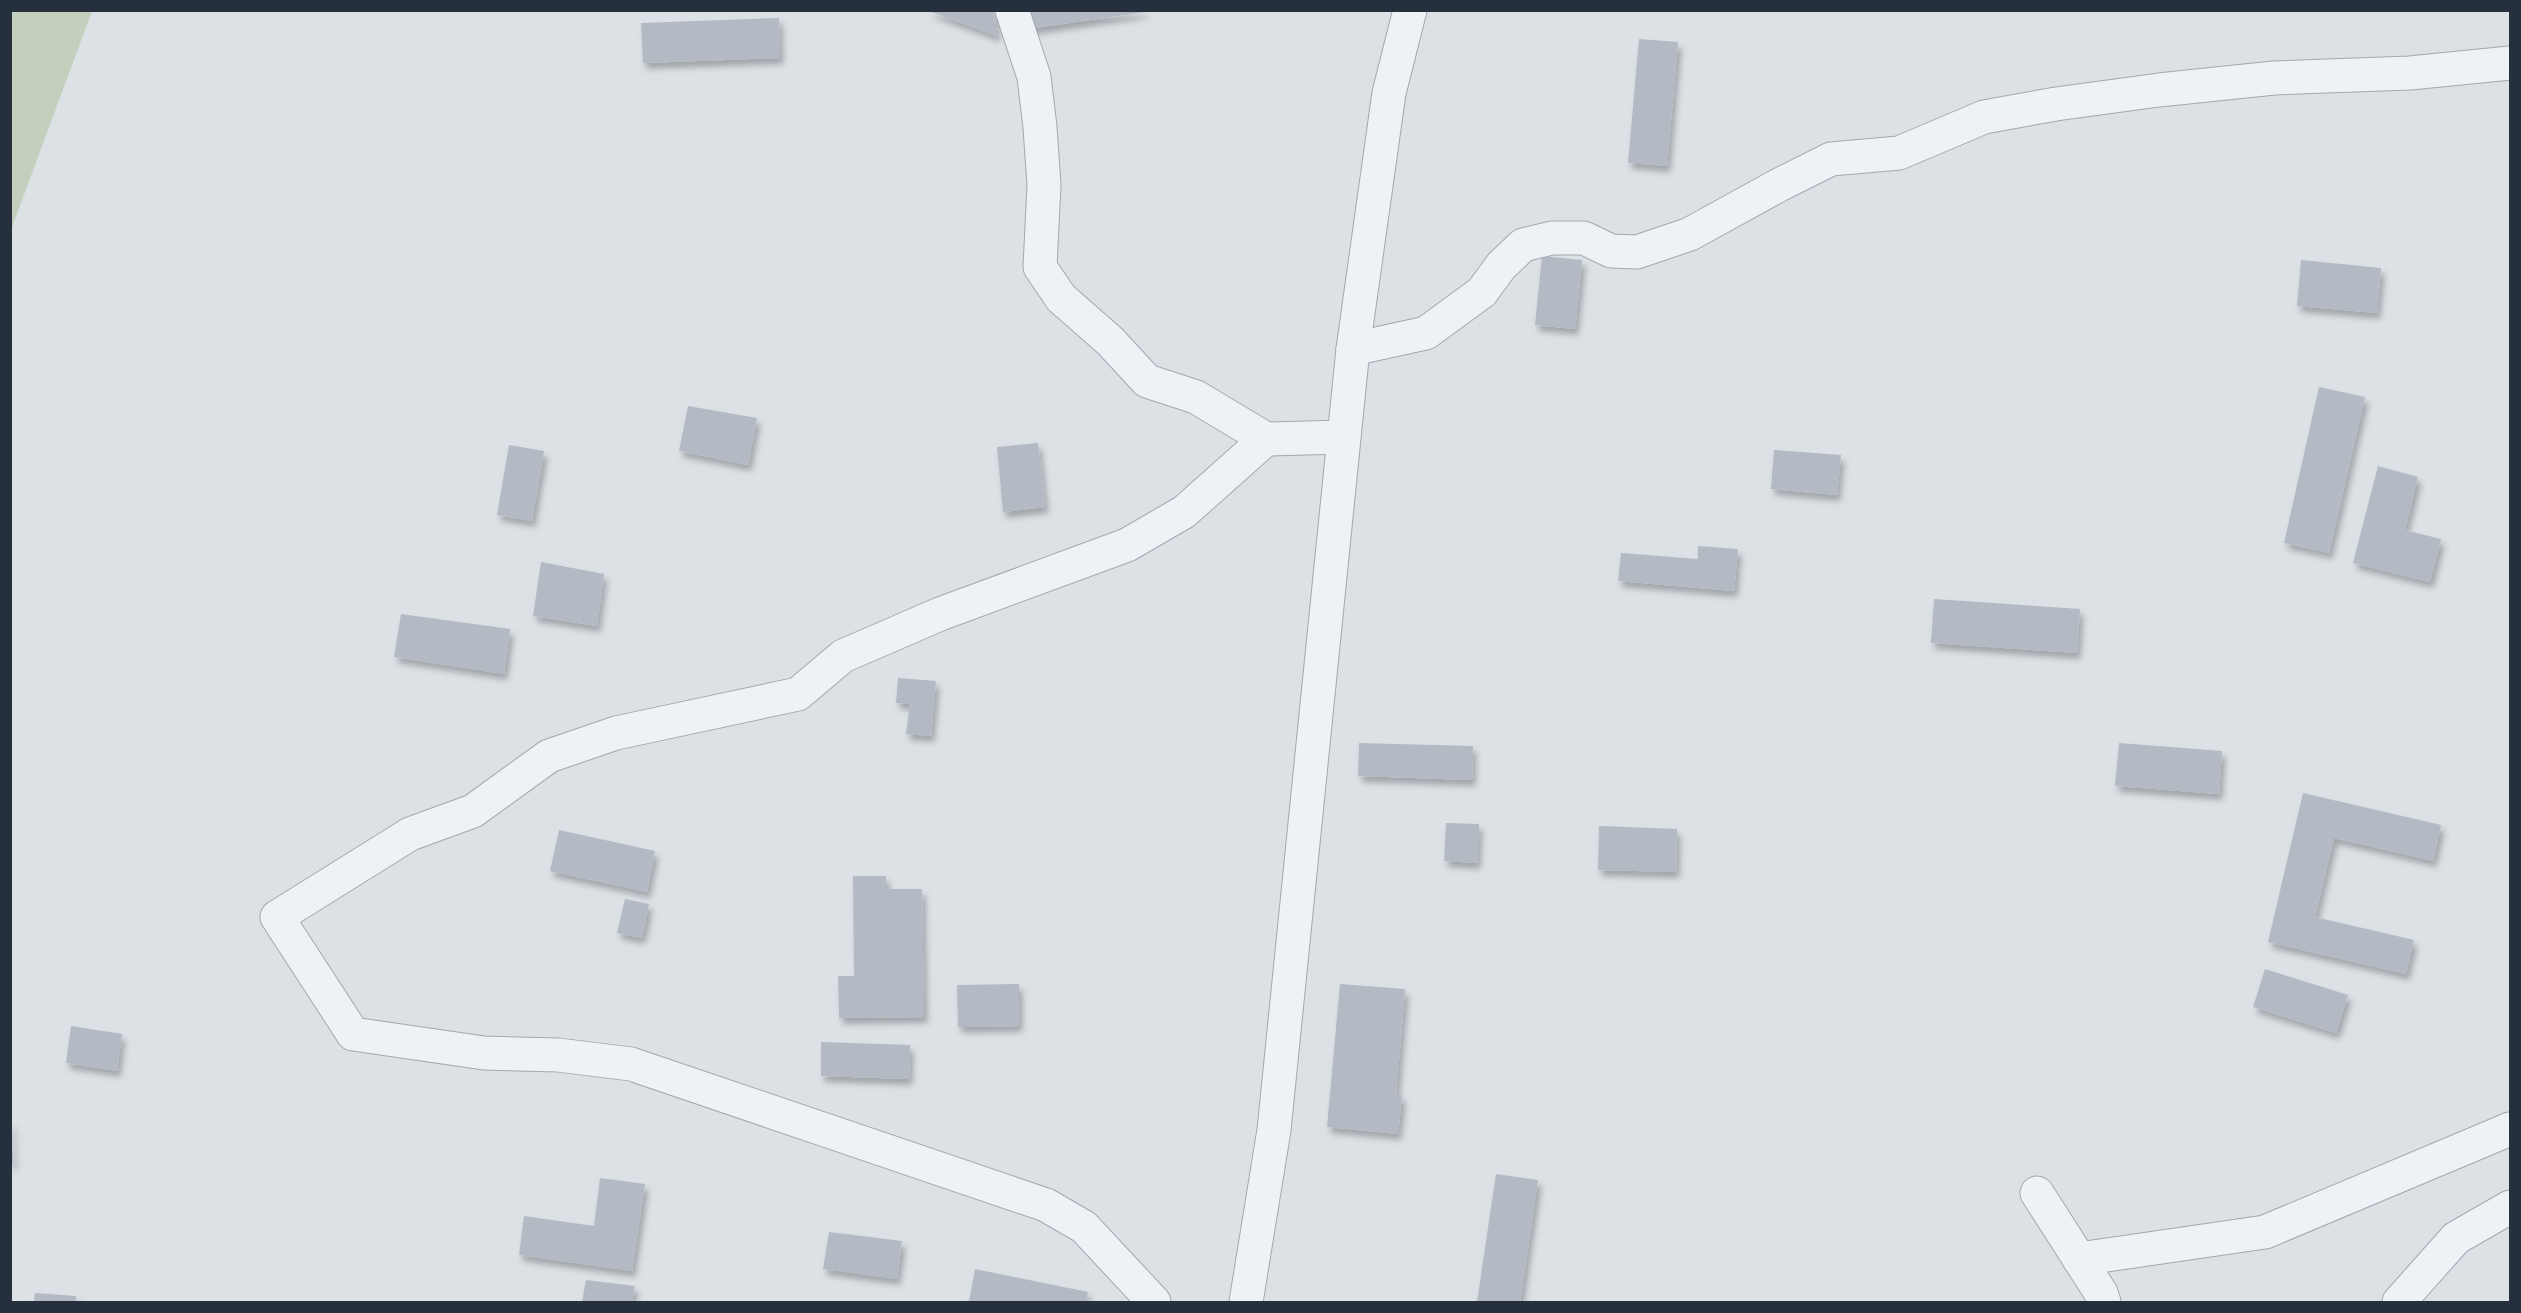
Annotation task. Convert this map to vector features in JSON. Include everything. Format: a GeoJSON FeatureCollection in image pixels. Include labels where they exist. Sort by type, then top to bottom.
{"type":"FeatureCollection","features":[{"type":"Feature","properties":{"kind":"street"},"geometry":{"type":"LineString","coordinates":[[1012,10],[1034,76],[1040,127],[1044,185],[1040,267],[1061,298],[1110,341],[1147,381],[1196,397],[1266,439],[1343,437]]}},
{"type":"Feature","properties":{"kind":"street"},"geometry":{"type":"LineString","coordinates":[[1246,1302],[1275,1130],[1353,350],[1389,93],[1410,10]]}},
{"type":"Feature","properties":{"kind":"street"},"geometry":{"type":"LineString","coordinates":[[1353,350],[1426,333],[1482,292],[1501,266],[1523,245],[1552,238],[1584,238],[1611,251],[1637,252],[1690,234],[1832,159],[1899,153],[1984,117],[2148,92],[2274,78],[2410,73],[2511,63]]}},
{"type":"Feature","properties":{"kind":"street"},"geometry":{"type":"LineString","coordinates":[[1154,1302],[1084,1227],[1046,1205],[631,1064],[558,1055],[484,1053],[353,1034],[277,917],[410,834],[473,812],[549,756],[616,733],[798,694],[843,656],[940,614],[1126,545],[1184,512],[1266,439]]}},
{"type":"Feature","properties":{"kind":"street"},"geometry":{"type":"LineString","coordinates":[[2079,1259],[2265,1232],[2511,1129]]}},
{"type":"Feature","properties":{"kind":"street"},"geometry":{"type":"LineString","coordinates":[[2037,1193],[2101,1293],[2104,1302]]}},
{"type":"Feature","properties":{"kind":"street"},"geometry":{"type":"LineString","coordinates":[[2398,1302],[2456,1238],[2511,1207]]}},
{"type":"Feature","properties":{"kind":"green space"},"geometry":{"type":"Polygon","coordinates":[[[10,11],[92,11],[11,230],[10,11]]]}},
{"type":"Feature","properties":{"kind":"building"},"geometry":{"type":"Polygon","coordinates":[[[994,10],[997,36],[929,11],[994,10]]]}},
{"type":"Feature","properties":{"kind":"building"},"geometry":{"type":"Polygon","coordinates":[[[1026,10],[1145,10],[1145,12],[1028,29],[1026,10]]]}},
{"type":"Feature","properties":{"kind":"building"},"geometry":{"type":"Polygon","coordinates":[[[779,18],[780,58],[643,63],[641,23],[779,18]]]}},
{"type":"Feature","properties":{"kind":"building"},"geometry":{"type":"Polygon","coordinates":[[[1639,39],[1678,42],[1667,166],[1628,163],[1639,39]]]}},
{"type":"Feature","properties":{"kind":"building"},"geometry":{"type":"Polygon","coordinates":[[[1542,256],[1582,260],[1575,329],[1535,325],[1542,256]]]}},
{"type":"Feature","properties":{"kind":"building"},"geometry":{"type":"Polygon","coordinates":[[[2301,260],[2381,268],[2377,313],[2297,306],[2301,260]]]}},
{"type":"Feature","properties":{"kind":"building"},"geometry":{"type":"Polygon","coordinates":[[[2319,387],[2365,397],[2329,553],[2284,543],[2319,387]]]}},
{"type":"Feature","properties":{"kind":"building"},"geometry":{"type":"Polygon","coordinates":[[[688,406],[757,418],[748,465],[679,451],[688,406]]]}},
{"type":"Feature","properties":{"kind":"building"},"geometry":{"type":"Polygon","coordinates":[[[1038,443],[1045,507],[1003,512],[997,447],[1038,443]]]}},
{"type":"Feature","properties":{"kind":"building"},"geometry":{"type":"Polygon","coordinates":[[[509,445],[544,451],[532,521],[497,515],[509,445]]]}},
{"type":"Feature","properties":{"kind":"building"},"geometry":{"type":"Polygon","coordinates":[[[1774,450],[1841,455],[1837,495],[1771,489],[1774,450]]]}},
{"type":"Feature","properties":{"kind":"building"},"geometry":{"type":"Polygon","coordinates":[[[2378,466],[2418,477],[2405,530],[2441,539],[2430,582],[2353,563],[2378,466]]]}},
{"type":"Feature","properties":{"kind":"building"},"geometry":{"type":"Polygon","coordinates":[[[1698,546],[1738,549],[1734,591],[1618,581],[1621,553],[1698,559],[1698,546]]]}},
{"type":"Feature","properties":{"kind":"building"},"geometry":{"type":"Polygon","coordinates":[[[541,562],[604,574],[597,626],[533,616],[541,562]]]}},
{"type":"Feature","properties":{"kind":"building"},"geometry":{"type":"Polygon","coordinates":[[[1934,599],[2080,609],[2077,653],[1931,643],[1934,599]]]}},
{"type":"Feature","properties":{"kind":"building"},"geometry":{"type":"Polygon","coordinates":[[[401,614],[510,629],[504,674],[394,657],[401,614]]]}},
{"type":"Feature","properties":{"kind":"building"},"geometry":{"type":"Polygon","coordinates":[[[898,678],[936,681],[931,736],[906,734],[910,704],[896,703],[898,678]]]}},
{"type":"Feature","properties":{"kind":"building"},"geometry":{"type":"Polygon","coordinates":[[[1359,743],[1473,746],[1472,780],[1358,776],[1359,743]]]}},
{"type":"Feature","properties":{"kind":"building"},"geometry":{"type":"Polygon","coordinates":[[[2119,743],[2222,751],[2219,794],[2115,786],[2119,743]]]}},
{"type":"Feature","properties":{"kind":"building"},"geometry":{"type":"Polygon","coordinates":[[[2303,793],[2441,825],[2433,861],[2334,838],[2315,917],[2414,940],[2406,974],[2268,942],[2303,793]]]}},
{"type":"Feature","properties":{"kind":"building"},"geometry":{"type":"Polygon","coordinates":[[[1446,823],[1479,824],[1477,863],[1444,861],[1446,823]]]}},
{"type":"Feature","properties":{"kind":"building"},"geometry":{"type":"Polygon","coordinates":[[[1599,826],[1677,829],[1676,872],[1598,870],[1599,826]]]}},
{"type":"Feature","properties":{"kind":"building"},"geometry":{"type":"Polygon","coordinates":[[[559,830],[655,851],[647,892],[550,871],[559,830]]]}},
{"type":"Feature","properties":{"kind":"building"},"geometry":{"type":"Polygon","coordinates":[[[853,876],[886,876],[886,889],[922,889],[924,1017],[839,1018],[838,976],[854,976],[853,876]]]}},
{"type":"Feature","properties":{"kind":"building"},"geometry":{"type":"Polygon","coordinates":[[[625,899],[649,904],[642,938],[617,933],[625,899]]]}},
{"type":"Feature","properties":{"kind":"building"},"geometry":{"type":"Polygon","coordinates":[[[2265,969],[2348,995],[2336,1033],[2253,1007],[2265,969]]]}},
{"type":"Feature","properties":{"kind":"building"},"geometry":{"type":"Polygon","coordinates":[[[1019,984],[1019,1026],[958,1027],[957,985],[1019,984]]]}},
{"type":"Feature","properties":{"kind":"building"},"geometry":{"type":"Polygon","coordinates":[[[1340,984],[1405,989],[1396,1095],[1402,1095],[1398,1134],[1327,1127],[1340,984]]]}},
{"type":"Feature","properties":{"kind":"building"},"geometry":{"type":"Polygon","coordinates":[[[71,1026],[122,1034],[117,1071],[66,1063],[71,1026]]]}},
{"type":"Feature","properties":{"kind":"building"},"geometry":{"type":"Polygon","coordinates":[[[821,1042],[910,1045],[909,1079],[821,1076],[821,1042]]]}},
{"type":"Feature","properties":{"kind":"building"},"geometry":{"type":"Polygon","coordinates":[[[10,1122],[12,1122],[13,1165],[10,1165],[10,1122]]]}},
{"type":"Feature","properties":{"kind":"building"},"geometry":{"type":"Polygon","coordinates":[[[1496,1174],[1538,1180],[1520,1302],[1477,1302],[1496,1174]]]}},
{"type":"Feature","properties":{"kind":"building"},"geometry":{"type":"Polygon","coordinates":[[[600,1178],[645,1184],[632,1271],[519,1255],[524,1216],[594,1226],[600,1178]]]}},
{"type":"Feature","properties":{"kind":"building"},"geometry":{"type":"Polygon","coordinates":[[[829,1232],[902,1241],[897,1279],[823,1269],[829,1232]]]}},
{"type":"Feature","properties":{"kind":"building"},"geometry":{"type":"Polygon","coordinates":[[[975,1269],[1088,1292],[1086,1300],[1094,1302],[969,1302],[975,1269]]]}},
{"type":"Feature","properties":{"kind":"building"},"geometry":{"type":"Polygon","coordinates":[[[586,1280],[635,1286],[632,1302],[582,1302],[586,1280]]]}},
{"type":"Feature","properties":{"kind":"building"},"geometry":{"type":"Polygon","coordinates":[[[35,1293],[76,1296],[76,1302],[34,1302],[35,1293]]]}}]}
